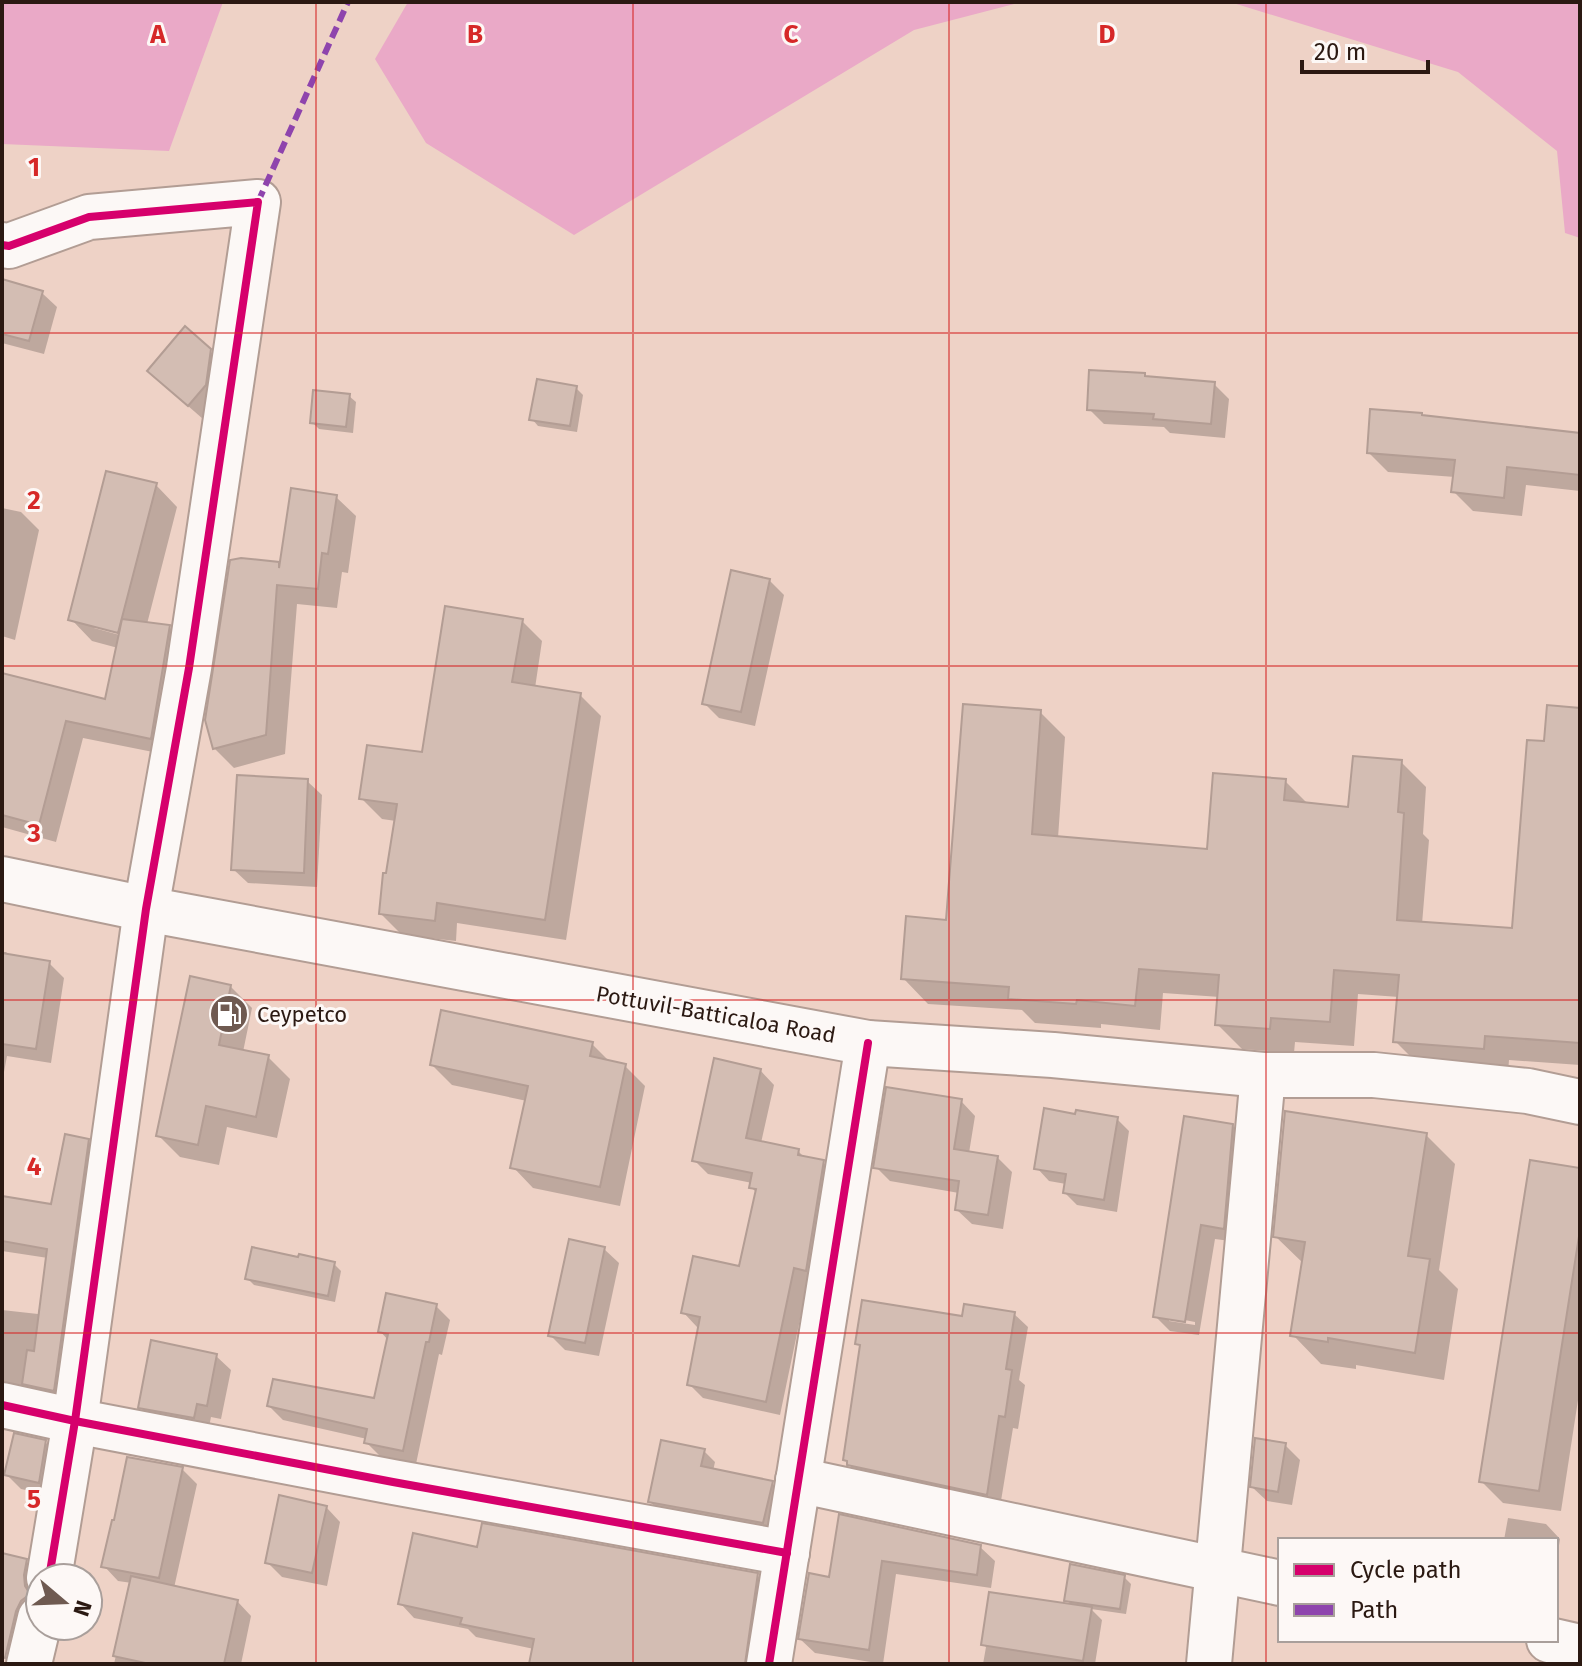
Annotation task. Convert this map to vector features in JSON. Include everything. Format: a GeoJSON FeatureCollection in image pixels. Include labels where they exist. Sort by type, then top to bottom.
{"type":"FeatureCollection","features":[{"type":"Feature","properties":{"kind":"main road"},"geometry":{"type":"LineString","coordinates":[[2,245],[9,246],[89,217],[258,202],[189,668],[146,909],[75,1421],[52,1562]]}},
{"type":"Feature","properties":{"kind":"main road","name":"Pottuvil-Batticaloa Road"},"geometry":{"type":"LineString","coordinates":[[2,879],[146,909],[868,1043],[1053,1055],[1263,1075],[1374,1075],[1528,1091],[1580,1102]]}},
{"type":"Feature","properties":{"kind":"main road"},"geometry":{"type":"LineString","coordinates":[[769,1664],[868,1043]]}},
{"type":"Feature","properties":{"kind":"main road"},"geometry":{"type":"LineString","coordinates":[[1209,1664],[1263,1075]]}},
{"type":"Feature","properties":{"kind":"main road"},"geometry":{"type":"LineString","coordinates":[[2,1405],[393,1482],[787,1553]]}},
{"type":"Feature","properties":{"kind":"main road"},"geometry":{"type":"LineString","coordinates":[[798,1480],[1278,1583]]}},
{"type":"Feature","properties":{"kind":"main road"},"geometry":{"type":"LineString","coordinates":[[29,1664],[34,1642]]}},
{"type":"Feature","properties":{"kind":"main road"},"geometry":{"type":"LineString","coordinates":[[1558,1642],[1580,1647]]}},
{"type":"Feature","properties":{"kind":"shaded area"},"geometry":{"type":"Polygon","coordinates":[[[2,2],[223,2],[169,151],[2,144],[2,2]]]}},
{"type":"Feature","properties":{"kind":"shaded area"},"geometry":{"type":"Polygon","coordinates":[[[408,2],[1022,2],[914,30],[574,235],[426,143],[375,59],[408,2]]]}},
{"type":"Feature","properties":{"kind":"shaded area"},"geometry":{"type":"Polygon","coordinates":[[[1230,2],[1580,2],[1580,238],[1565,233],[1557,151],[1458,72],[1230,2]]]}},
{"type":"Feature","properties":{"kind":"building"},"geometry":{"type":"Polygon","coordinates":[[[2,279],[43,291],[29,341],[2,334],[2,279]]]}},
{"type":"Feature","properties":{"kind":"building"},"geometry":{"type":"Polygon","coordinates":[[[185,326],[211,349],[206,385],[188,406],[147,371],[185,326]]]}},
{"type":"Feature","properties":{"kind":"building"},"geometry":{"type":"Polygon","coordinates":[[[1089,370],[1215,382],[1211,424],[1153,419],[1154,414],[1087,410],[1089,370]]]}},
{"type":"Feature","properties":{"kind":"building"},"geometry":{"type":"Polygon","coordinates":[[[537,379],[577,386],[570,426],[529,420],[537,379]]]}},
{"type":"Feature","properties":{"kind":"building"},"geometry":{"type":"Polygon","coordinates":[[[313,390],[350,394],[346,427],[310,423],[313,390]]]}},
{"type":"Feature","properties":{"kind":"building"},"geometry":{"type":"Polygon","coordinates":[[[1370,409],[1580,433],[1580,475],[1507,467],[1504,498],[1451,492],[1455,460],[1367,453],[1370,409]]]}},
{"type":"Feature","properties":{"kind":"building"},"geometry":{"type":"Polygon","coordinates":[[[106,471],[157,483],[118,633],[68,620],[106,471]]]}},
{"type":"Feature","properties":{"kind":"building"},"geometry":{"type":"Polygon","coordinates":[[[291,488],[337,495],[328,554],[322,553],[318,589],[277,585],[266,735],[213,749],[205,720],[230,560],[241,558],[279,562],[279,568],[291,488]]]}},
{"type":"Feature","properties":{"kind":"building"},"geometry":{"type":"Polygon","coordinates":[[[731,570],[770,579],[741,712],[702,704],[731,570]]]}},
{"type":"Feature","properties":{"kind":"building"},"geometry":{"type":"Polygon","coordinates":[[[445,606],[523,619],[512,682],[581,693],[545,920],[437,903],[435,921],[379,914],[383,873],[386,873],[397,804],[359,799],[367,745],[422,752],[445,606]]]}},
{"type":"Feature","properties":{"kind":"building"},"geometry":{"type":"Polygon","coordinates":[[[122,619],[170,625],[151,739],[66,721],[39,825],[2,815],[2,673],[105,699],[122,619]]]}},
{"type":"Feature","properties":{"kind":"building"},"geometry":{"type":"Polygon","coordinates":[[[963,704],[1041,710],[1032,834],[1207,849],[1213,773],[1286,779],[1284,800],[1348,807],[1353,756],[1402,760],[1398,812],[1404,813],[1397,920],[1512,928],[1527,740],[1544,741],[1547,705],[1580,708],[1580,1043],[1485,1036],[1484,1049],[1393,1042],[1399,975],[1334,970],[1330,1022],[1271,1018],[1270,1029],[1215,1025],[1219,975],[1139,969],[1135,1006],[1077,1000],[1076,1004],[1008,999],[1009,987],[901,979],[906,916],[946,920],[963,704]]]}},
{"type":"Feature","properties":{"kind":"building"},"geometry":{"type":"Polygon","coordinates":[[[237,775],[308,779],[304,873],[231,870],[237,775]]]}},
{"type":"Feature","properties":{"kind":"building"},"geometry":{"type":"Polygon","coordinates":[[[2,953],[50,961],[36,1049],[2,1044],[2,953]]]}},
{"type":"Feature","properties":{"kind":"building"},"geometry":{"type":"Polygon","coordinates":[[[190,976],[231,985],[219,1045],[269,1055],[256,1117],[206,1106],[198,1145],[156,1136],[190,976]]]}},
{"type":"Feature","properties":{"kind":"building"},"geometry":{"type":"Polygon","coordinates":[[[441,1010],[593,1042],[590,1056],[626,1064],[600,1187],[510,1168],[528,1086],[430,1065],[441,1010]]]}},
{"type":"Feature","properties":{"kind":"building"},"geometry":{"type":"Polygon","coordinates":[[[714,1058],[761,1069],[746,1138],[799,1149],[798,1155],[824,1160],[806,1271],[794,1268],[766,1402],[687,1385],[700,1317],[681,1313],[693,1256],[739,1266],[756,1189],[749,1188],[752,1173],[692,1161],[714,1058]]]}},
{"type":"Feature","properties":{"kind":"building"},"geometry":{"type":"Polygon","coordinates":[[[886,1087],[962,1099],[954,1149],[998,1156],[988,1215],[955,1210],[959,1181],[873,1168],[886,1087]]]}},
{"type":"Feature","properties":{"kind":"building"},"geometry":{"type":"Polygon","coordinates":[[[1044,1108],[1118,1117],[1104,1200],[1063,1193],[1066,1174],[1034,1169],[1044,1108]]]}},
{"type":"Feature","properties":{"kind":"building"},"geometry":{"type":"Polygon","coordinates":[[[1285,1111],[1427,1133],[1408,1256],[1430,1259],[1415,1353],[1328,1338],[1328,1342],[1290,1336],[1305,1242],[1273,1237],[1285,1111]]]}},
{"type":"Feature","properties":{"kind":"building"},"geometry":{"type":"Polygon","coordinates":[[[1184,1116],[1233,1124],[1224,1229],[1201,1225],[1185,1322],[1153,1317],[1184,1116]]]}},
{"type":"Feature","properties":{"kind":"building"},"geometry":{"type":"Polygon","coordinates":[[[65,1134],[89,1139],[54,1391],[22,1384],[27,1350],[34,1351],[47,1249],[2,1241],[2,1196],[51,1204],[65,1134]]]}},
{"type":"Feature","properties":{"kind":"building"},"geometry":{"type":"Polygon","coordinates":[[[1530,1160],[1580,1168],[1580,1230],[1539,1491],[1479,1482],[1530,1160]]]}},
{"type":"Feature","properties":{"kind":"building"},"geometry":{"type":"Polygon","coordinates":[[[569,1239],[605,1247],[585,1343],[548,1336],[569,1239]]]}},
{"type":"Feature","properties":{"kind":"building"},"geometry":{"type":"Polygon","coordinates":[[[252,1247],[335,1262],[328,1296],[245,1279],[252,1247]]]}},
{"type":"Feature","properties":{"kind":"building"},"geometry":{"type":"Polygon","coordinates":[[[386,1293],[437,1304],[403,1451],[364,1443],[367,1429],[267,1406],[273,1379],[374,1398],[388,1334],[378,1332],[386,1293]]]}},
{"type":"Feature","properties":{"kind":"building"},"geometry":{"type":"Polygon","coordinates":[[[862,1300],[962,1316],[964,1304],[1015,1312],[1006,1369],[1012,1370],[1005,1417],[999,1416],[987,1495],[847,1465],[847,1461],[843,1460],[860,1345],[855,1344],[862,1300]]]}},
{"type":"Feature","properties":{"kind":"building"},"geometry":{"type":"Polygon","coordinates":[[[151,1340],[217,1354],[207,1406],[197,1404],[194,1418],[138,1408],[151,1340]]]}},
{"type":"Feature","properties":{"kind":"building"},"geometry":{"type":"Polygon","coordinates":[[[14,1433],[46,1440],[39,1483],[4,1475],[14,1433]]]}},
{"type":"Feature","properties":{"kind":"building"},"geometry":{"type":"Polygon","coordinates":[[[1255,1438],[1286,1443],[1278,1492],[1250,1487],[1255,1438]]]}},
{"type":"Feature","properties":{"kind":"building"},"geometry":{"type":"Polygon","coordinates":[[[661,1440],[705,1449],[701,1466],[773,1481],[763,1523],[648,1502],[661,1440]]]}},
{"type":"Feature","properties":{"kind":"building"},"geometry":{"type":"Polygon","coordinates":[[[127,1457],[183,1467],[159,1578],[104,1568],[102,1562],[127,1457]]]}},
{"type":"Feature","properties":{"kind":"building"},"geometry":{"type":"Polygon","coordinates":[[[279,1495],[327,1506],[312,1573],[265,1563],[279,1495]]]}},
{"type":"Feature","properties":{"kind":"building"},"geometry":{"type":"Polygon","coordinates":[[[839,1514],[981,1545],[977,1575],[882,1561],[869,1650],[798,1639],[809,1573],[829,1577],[839,1514]]]}},
{"type":"Feature","properties":{"kind":"building"},"geometry":{"type":"Polygon","coordinates":[[[482,1523],[758,1573],[745,1664],[529,1664],[534,1639],[460,1624],[462,1618],[398,1604],[413,1533],[477,1547],[482,1523]]]}},
{"type":"Feature","properties":{"kind":"building"},"geometry":{"type":"Polygon","coordinates":[[[2,1553],[27,1559],[24,1562],[24,1599],[16,1611],[5,1658],[2,1657],[2,1553]]]}},
{"type":"Feature","properties":{"kind":"building"},"geometry":{"type":"Polygon","coordinates":[[[1070,1564],[1125,1575],[1120,1609],[1064,1601],[1070,1564]]]}},
{"type":"Feature","properties":{"kind":"building"},"geometry":{"type":"Polygon","coordinates":[[[131,1576],[238,1600],[224,1664],[150,1664],[113,1656],[131,1576]]]}},
{"type":"Feature","properties":{"kind":"building"},"geometry":{"type":"Polygon","coordinates":[[[989,1592],[1092,1607],[1083,1661],[981,1645],[989,1592]]]}},
{"type":"Feature","properties":{"kind":"marked path"},"geometry":{"type":"LineString","coordinates":[[258,202],[348,2]]}},
{"type":"Feature","properties":{"kind":"cycle path"},"geometry":{"type":"LineString","coordinates":[[2,245],[9,246],[89,217],[258,202],[189,668],[146,909],[75,1421],[52,1562]]}},
{"type":"Feature","properties":{"kind":"cycle path"},"geometry":{"type":"LineString","coordinates":[[769,1664],[868,1043]]}},
{"type":"Feature","properties":{"kind":"cycle path"},"geometry":{"type":"LineString","coordinates":[[2,1405],[393,1482],[787,1553]]}},
{"type":"Feature","properties":{"kind":"place","name":"Ceypetco"},"geometry":{"type":"Point","coordinates":[229,1014]}}]}
